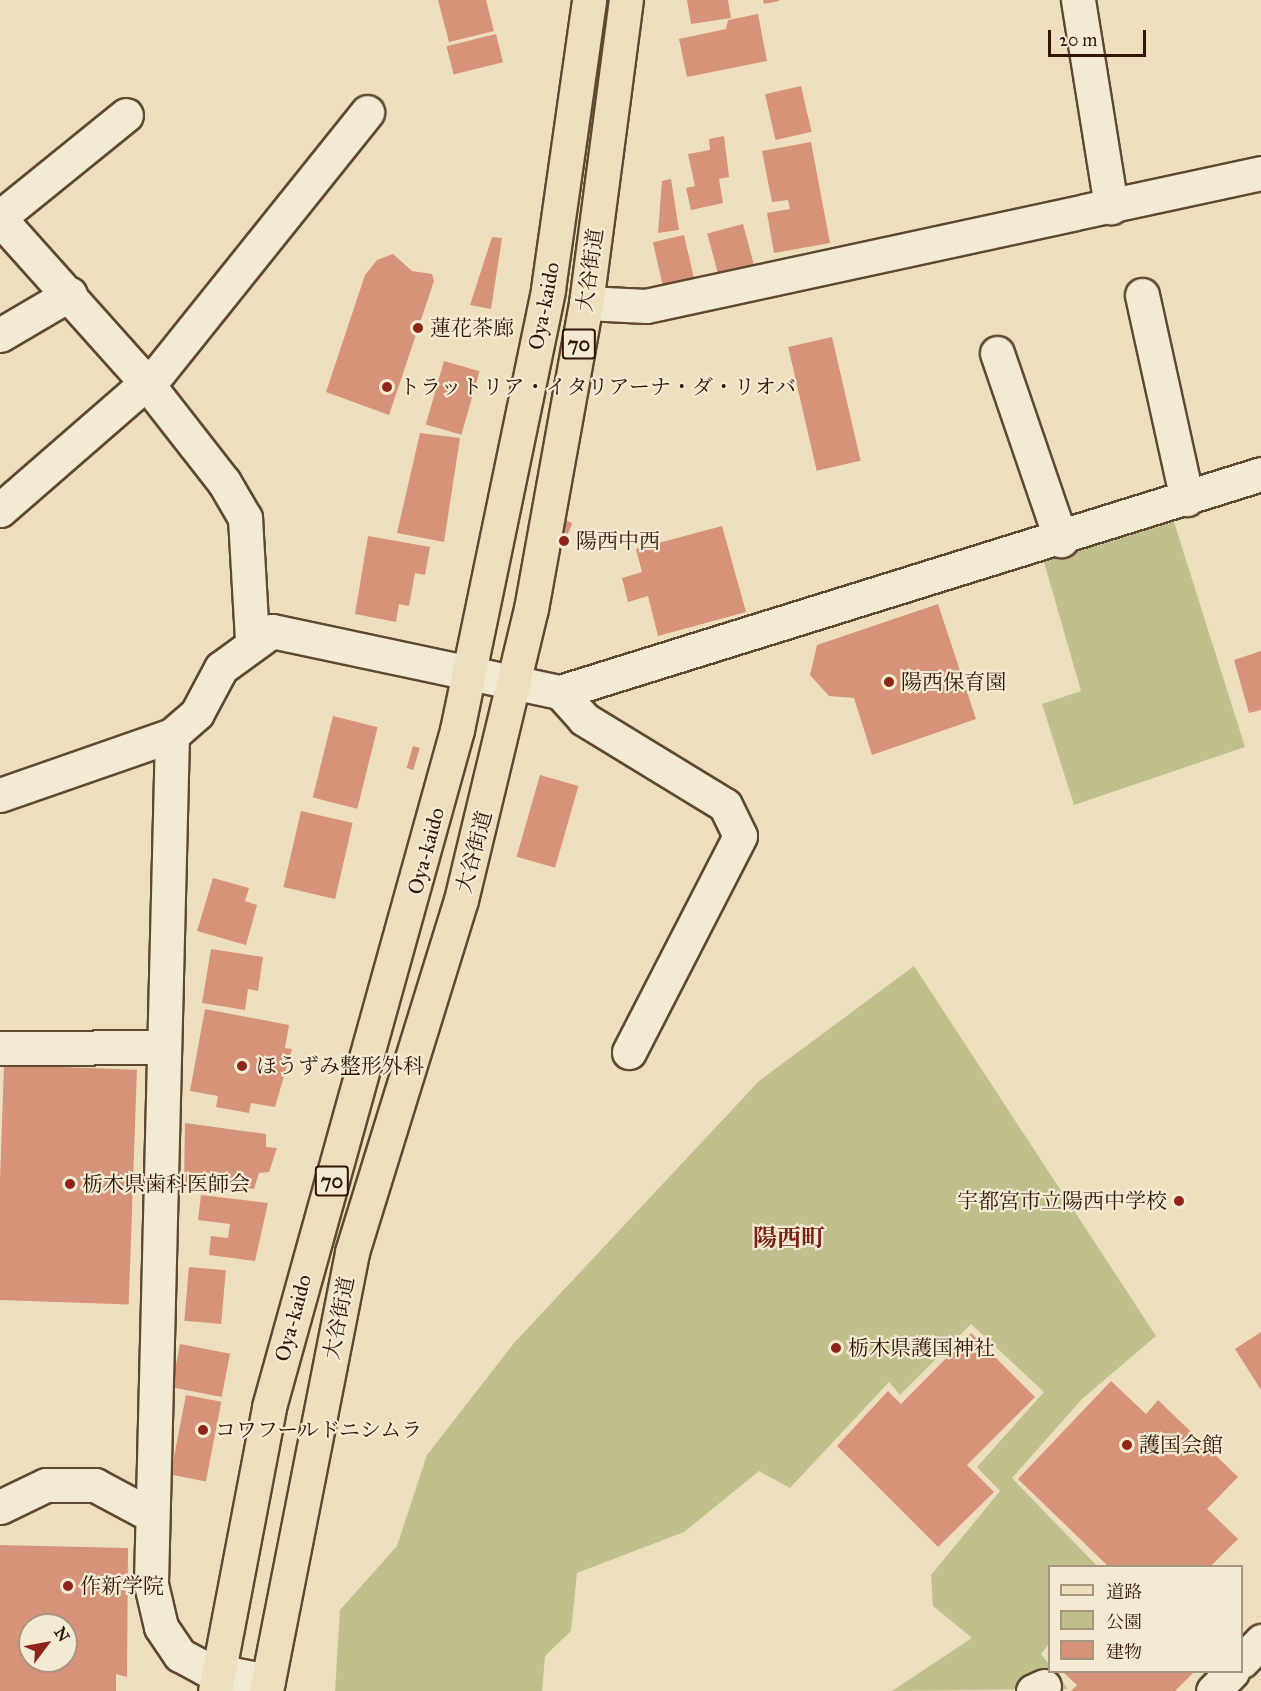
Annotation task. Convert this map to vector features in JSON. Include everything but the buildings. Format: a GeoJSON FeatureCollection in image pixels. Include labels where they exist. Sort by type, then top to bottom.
{"type":"FeatureCollection","features":[{"type":"Feature","properties":{"kind":"main road","name":"Oya-kaido"},"geometry":{"type":"LineString","coordinates":[[216,1682],[269,1407],[432,831],[469,675],[555,250],[589,0]]}},
{"type":"Feature","properties":{"kind":"main road","name":"大谷街道"},"geometry":{"type":"LineString","coordinates":[[267,1686],[352,1252],[461,900],[514,686],[556,488],[586,303],[626,0]]}},
{"type":"Feature","properties":{"kind":"street"},"geometry":{"type":"LineString","coordinates":[[1078,0],[1111,207]]}},
{"type":"Feature","properties":{"kind":"street"},"geometry":{"type":"LineString","coordinates":[[0,510],[159,372],[367,112]]}},
{"type":"Feature","properties":{"kind":"street"},"geometry":{"type":"LineString","coordinates":[[126,115],[0,218],[146,381],[224,482],[245,518],[252,641]]}},
{"type":"Feature","properties":{"kind":"street"},"geometry":{"type":"LineString","coordinates":[[586,303],[646,306],[1111,207],[1261,172]]}},
{"type":"Feature","properties":{"kind":"street"},"geometry":{"type":"LineString","coordinates":[[0,335],[70,294]]}},
{"type":"Feature","properties":{"kind":"street"},"geometry":{"type":"LineString","coordinates":[[1142,295],[1187,499]]}},
{"type":"Feature","properties":{"kind":"street"},"geometry":{"type":"LineString","coordinates":[[997,353],[1061,540]]}},
{"type":"Feature","properties":{"kind":"street"},"geometry":{"type":"LineString","coordinates":[[0,795],[172,735],[197,713],[221,668],[252,641],[272,631],[514,686],[560,692],[1061,540],[1261,474]]}},
{"type":"Feature","properties":{"kind":"street"},"geometry":{"type":"LineString","coordinates":[[560,692],[584,719],[725,805],[740,836],[629,1052]]}},
{"type":"Feature","properties":{"kind":"street"},"geometry":{"type":"LineString","coordinates":[[172,735],[149,1514],[151,1584],[161,1627],[180,1655],[216,1682],[267,1686]]}},
{"type":"Feature","properties":{"kind":"street"},"geometry":{"type":"LineString","coordinates":[[0,1048],[164,1047]]}},
{"type":"Feature","properties":{"kind":"street"},"geometry":{"type":"LineString","coordinates":[[0,1507],[46,1485],[95,1485],[149,1514]]}},
{"type":"Feature","properties":{"kind":"street"},"geometry":{"type":"LineString","coordinates":[[1243,1660],[1261,1641]]}},
{"type":"Feature","properties":{"kind":"street"},"geometry":{"type":"LineString","coordinates":[[1212,1691],[1230,1673]]}},
{"type":"Feature","properties":{"kind":"green space"},"geometry":{"type":"Polygon","coordinates":[[[1174,522],[1245,747],[1074,805],[1042,704],[1081,691],[1044,562],[1174,522]]]}},
{"type":"Feature","properties":{"kind":"green space","name":"栃木県護国神社"},"geometry":{"type":"Polygon","coordinates":[[[914,966],[1156,1336],[1082,1399],[1012,1478],[1096,1565],[1048,1565],[1048,1645],[1041,1654],[1048,1663],[1048,1673],[1056,1673],[1068,1689],[892,1691],[972,1638],[933,1606],[931,1575],[1000,1491],[977,1467],[1044,1392],[971,1324],[900,1395],[889,1382],[790,1488],[759,1471],[684,1532],[577,1573],[571,1631],[545,1656],[542,1691],[335,1691],[340,1610],[397,1546],[427,1455],[514,1343],[759,1081],[914,966]]]}},
{"type":"Feature","properties":{"kind":"place","name":"蓮花茶廊"},"geometry":{"type":"Point","coordinates":[418,328]}},
{"type":"Feature","properties":{"kind":"place","name":"トラットリア・イタリアーナ・ダ・リオバ"},"geometry":{"type":"Point","coordinates":[387,387]}},
{"type":"Feature","properties":{"kind":"place","name":"陽西中西"},"geometry":{"type":"Point","coordinates":[564,541]}},
{"type":"Feature","properties":{"kind":"place","name":"陽西保育園"},"geometry":{"type":"Point","coordinates":[889,682]}},
{"type":"Feature","properties":{"kind":"place","name":"ほうずみ整形外科"},"geometry":{"type":"Point","coordinates":[242,1066]}},
{"type":"Feature","properties":{"kind":"place","name":"栃木県歯科医師会"},"geometry":{"type":"Point","coordinates":[70,1184]}},
{"type":"Feature","properties":{"kind":"place","name":"宇都宮市立陽西中学校"},"geometry":{"type":"Point","coordinates":[1179,1201]}},
{"type":"Feature","properties":{"kind":"place","name":"栃木県護国神社"},"geometry":{"type":"Point","coordinates":[836,1348]}},
{"type":"Feature","properties":{"kind":"place","name":"コワフールドニシムラ"},"geometry":{"type":"Point","coordinates":[203,1430]}},
{"type":"Feature","properties":{"kind":"place","name":"護国会館"},"geometry":{"type":"Point","coordinates":[1127,1445]}},
{"type":"Feature","properties":{"kind":"place","name":"作新学院"},"geometry":{"type":"Point","coordinates":[68,1586]}},
{"type":"Feature","properties":{"kind":"district","name":"陽西町"},"geometry":{"type":"Point","coordinates":[789,1239]}}]}
